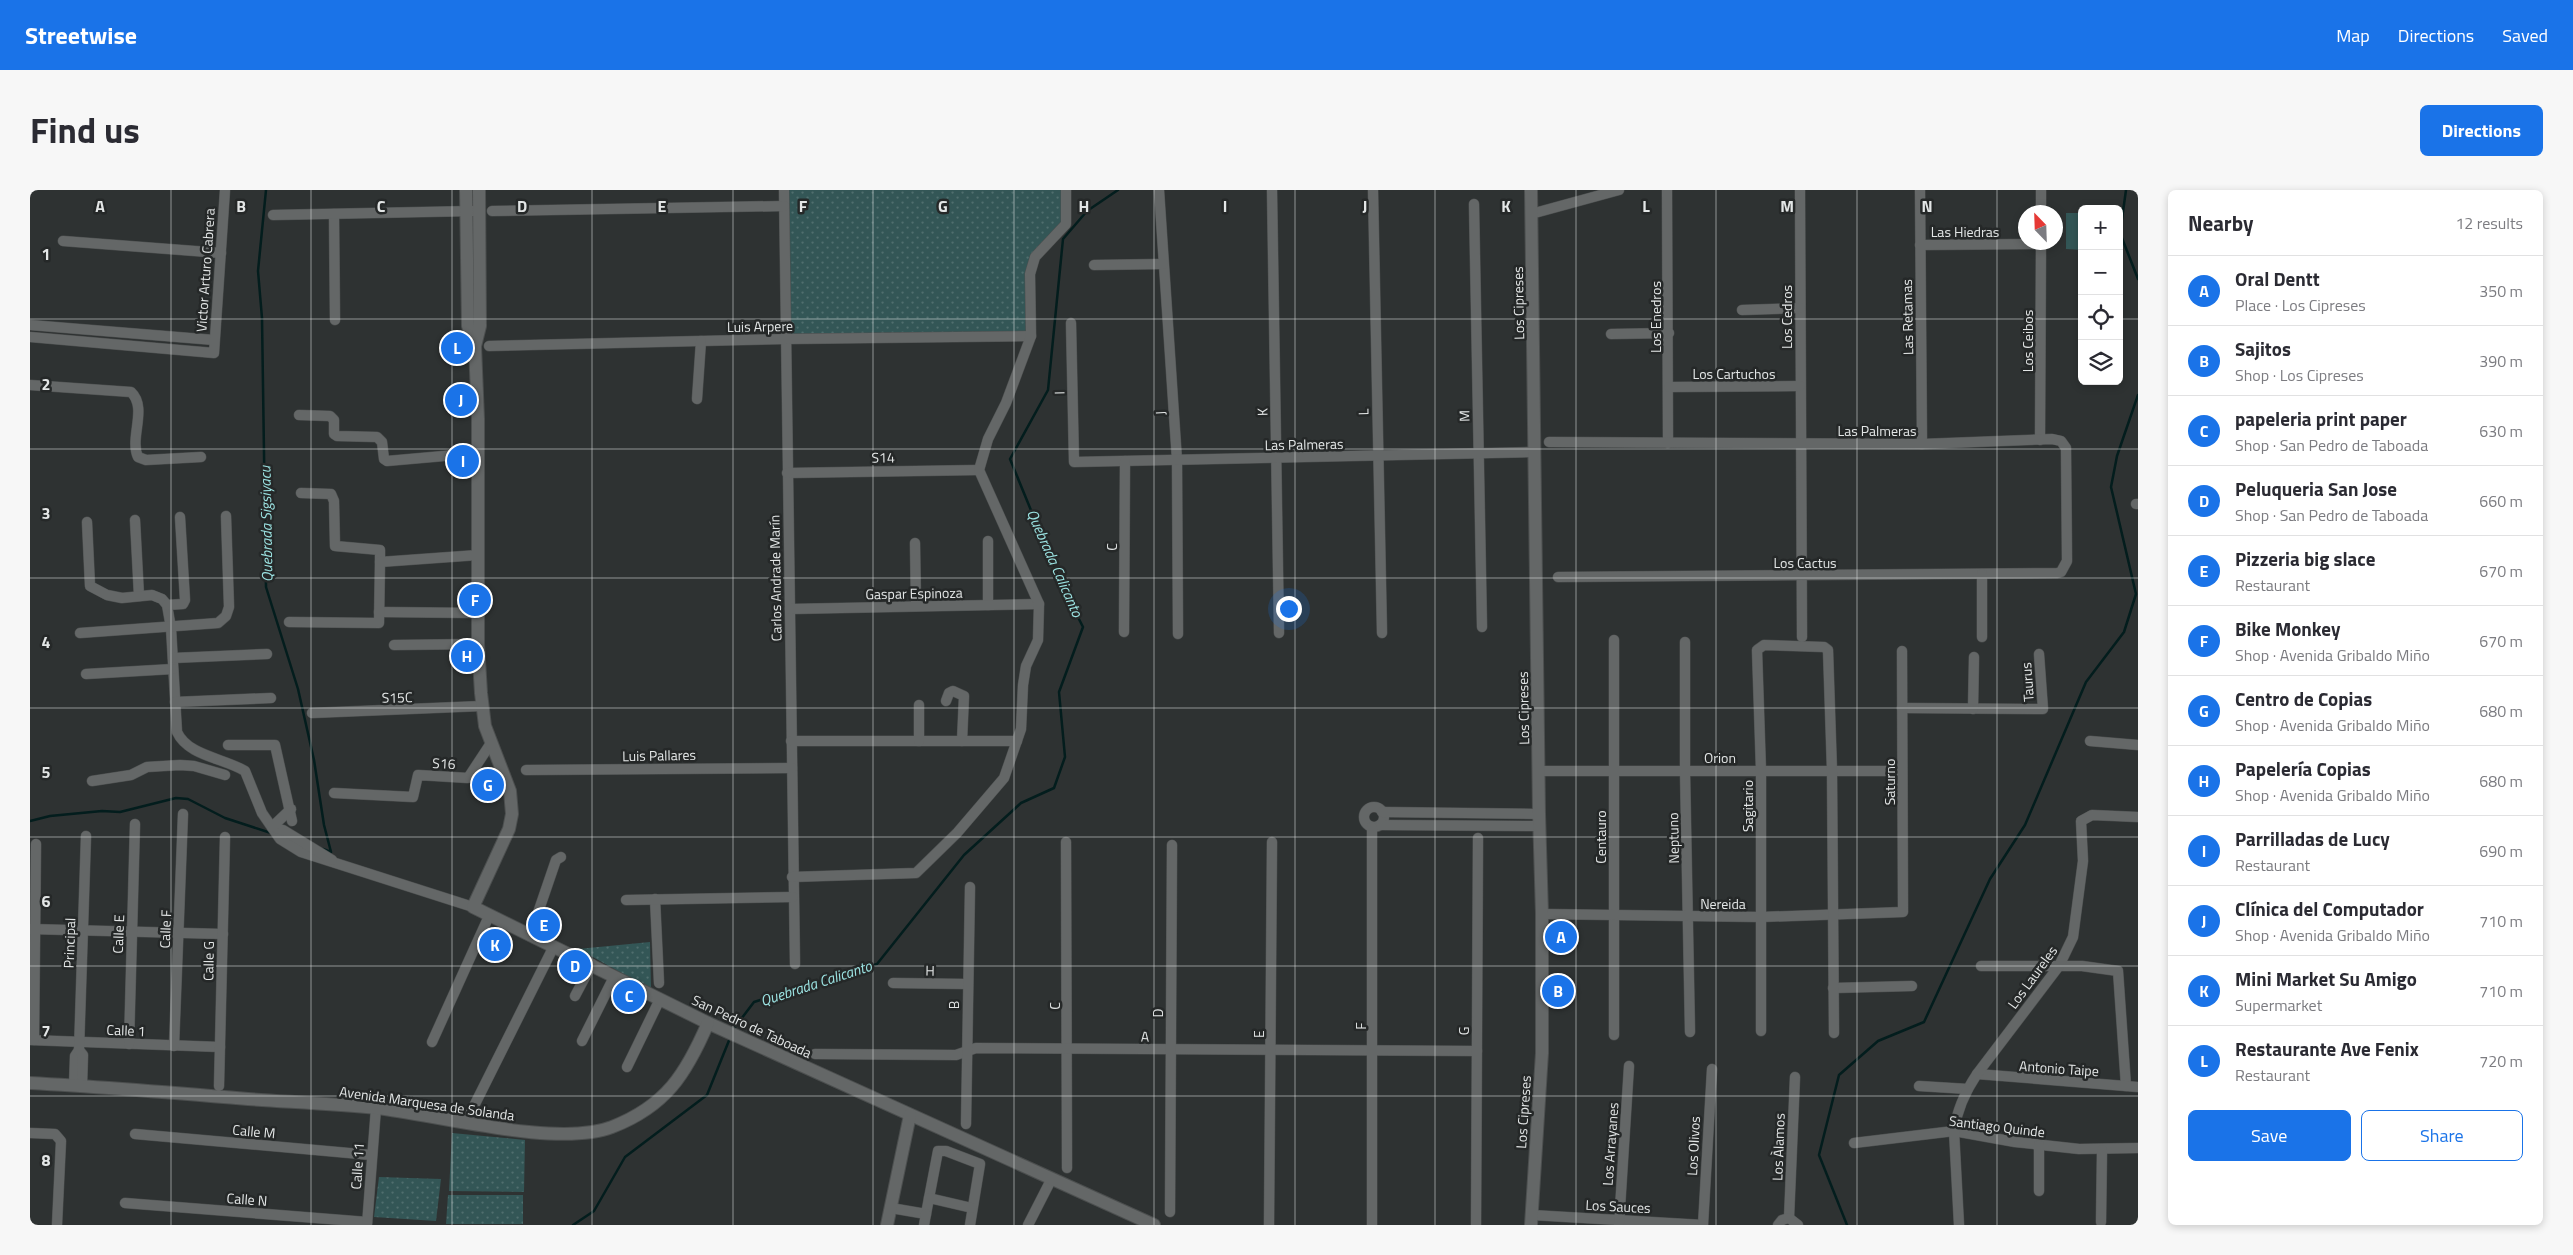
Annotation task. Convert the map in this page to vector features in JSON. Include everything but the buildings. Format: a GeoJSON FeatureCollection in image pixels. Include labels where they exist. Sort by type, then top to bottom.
{"type":"FeatureCollection","features":[{"type":"Feature","properties":{"kind":"street","name":"Victor Arturo Cabrera"},"geometry":{"type":"LineString","coordinates":[[30,337],[214,353],[225,190]]}},
{"type":"Feature","properties":{"kind":"street"},"geometry":{"type":"LineString","coordinates":[[466,190],[479,211]]}},
{"type":"Feature","properties":{"kind":"street"},"geometry":{"type":"LineString","coordinates":[[473,907],[509,829],[512,814],[510,791],[491,743],[482,706],[478,644],[478,453],[475,346],[480,326],[478,190]]}},
{"type":"Feature","properties":{"kind":"street","name":"Carlos Andrade Marín"},"geometry":{"type":"LineString","coordinates":[[784,190],[792,877],[795,964]]}},
{"type":"Feature","properties":{"kind":"street"},"geometry":{"type":"LineString","coordinates":[[792,877],[916,873],[957,833],[1004,778],[1021,729],[1023,685],[1026,666],[1038,640],[1039,604],[979,470],[988,439],[1006,403],[1031,336],[1030,274],[1035,257],[1066,224],[1066,190]]}},
{"type":"Feature","properties":{"kind":"street","name":"J"},"geometry":{"type":"LineString","coordinates":[[1159,190],[1162,264],[1177,460],[1178,634]]}},
{"type":"Feature","properties":{"kind":"street","name":"K"},"geometry":{"type":"LineString","coordinates":[[1272,190],[1279,633]]}},
{"type":"Feature","properties":{"kind":"street","name":"L"},"geometry":{"type":"LineString","coordinates":[[1373,190],[1382,633]]}},
{"type":"Feature","properties":{"kind":"street","name":"Los Cipreses"},"geometry":{"type":"LineString","coordinates":[[1531,190],[1539,820],[1542,914],[1542,1053],[1531,1220]]}},
{"type":"Feature","properties":{"kind":"street"},"geometry":{"type":"LineString","coordinates":[[1531,214],[1619,190]]}},
{"type":"Feature","properties":{"kind":"street","name":"Los Enedros"},"geometry":{"type":"LineString","coordinates":[[1667,190],[1668,443]]}},
{"type":"Feature","properties":{"kind":"street","name":"Los Cedros"},"geometry":{"type":"LineString","coordinates":[[1800,190],[1801,444]]}},
{"type":"Feature","properties":{"kind":"street","name":"Las Retamas"},"geometry":{"type":"LineString","coordinates":[[1920,190],[1922,444]]}},
{"type":"Feature","properties":{"kind":"street"},"geometry":{"type":"LineString","coordinates":[[2040,190],[2041,205]]}},
{"type":"Feature","properties":{"kind":"street","name":"M"},"geometry":{"type":"LineString","coordinates":[[1474,204],[1482,628]]}},
{"type":"Feature","properties":{"kind":"street"},"geometry":{"type":"LineString","coordinates":[[273,215],[784,206]]}},
{"type":"Feature","properties":{"kind":"street"},"geometry":{"type":"LineString","coordinates":[[334,214],[335,320]]}},
{"type":"Feature","properties":{"kind":"street"},"geometry":{"type":"LineString","coordinates":[[63,241],[221,253]]}},
{"type":"Feature","properties":{"kind":"street","name":"Las Hiedras"},"geometry":{"type":"LineString","coordinates":[[1920,245],[2018,243]]}},
{"type":"Feature","properties":{"kind":"street","name":"Los Ceibos"},"geometry":{"type":"LineString","coordinates":[[2040,440],[2041,250]]}},
{"type":"Feature","properties":{"kind":"street"},"geometry":{"type":"LineString","coordinates":[[1094,265],[1162,264]]}},
{"type":"Feature","properties":{"kind":"street"},"geometry":{"type":"LineString","coordinates":[[1742,310],[1800,308]]}},
{"type":"Feature","properties":{"kind":"street","name":"I"},"geometry":{"type":"LineString","coordinates":[[1071,322],[1074,462]]}},
{"type":"Feature","properties":{"kind":"street"},"geometry":{"type":"LineString","coordinates":[[30,325],[214,340]]}},
{"type":"Feature","properties":{"kind":"street"},"geometry":{"type":"LineString","coordinates":[[1611,334],[1669,333]]}},
{"type":"Feature","properties":{"kind":"street","name":"Luis Arpere"},"geometry":{"type":"LineString","coordinates":[[489,346],[786,339],[1031,336]]}},
{"type":"Feature","properties":{"kind":"street"},"geometry":{"type":"LineString","coordinates":[[696,399],[702,341]]}},
{"type":"Feature","properties":{"kind":"street"},"geometry":{"type":"LineString","coordinates":[[30,385],[131,392],[138,402],[136,449],[138,457],[146,460],[201,457]]}},
{"type":"Feature","properties":{"kind":"street","name":"Los Cartuchos"},"geometry":{"type":"LineString","coordinates":[[1669,387],[1800,386]]}},
{"type":"Feature","properties":{"kind":"street"},"geometry":{"type":"LineString","coordinates":[[299,415],[330,416],[334,420],[334,434],[337,436],[378,437],[382,442],[384,459],[387,461],[478,453]]}},
{"type":"Feature","properties":{"kind":"street","name":"Las Palmeras"},"geometry":{"type":"LineString","coordinates":[[1549,442],[1922,444],[2058,440],[2064,443],[2066,448],[2067,561],[2062,572],[2052,574]]}},
{"type":"Feature","properties":{"kind":"street"},"geometry":{"type":"LineString","coordinates":[[1801,444],[1802,638]]}},
{"type":"Feature","properties":{"kind":"street","name":"Las Palmeras"},"geometry":{"type":"LineString","coordinates":[[1074,462],[1479,455],[1534,452]]}},
{"type":"Feature","properties":{"kind":"street","name":"C"},"geometry":{"type":"LineString","coordinates":[[1124,632],[1125,461]]}},
{"type":"Feature","properties":{"kind":"street","name":"S14"},"geometry":{"type":"LineString","coordinates":[[787,473],[979,470]]}},
{"type":"Feature","properties":{"kind":"street"},"geometry":{"type":"LineString","coordinates":[[289,622],[379,623],[380,550],[335,546],[334,501],[331,494],[301,492]]}},
{"type":"Feature","properties":{"kind":"street"},"geometry":{"type":"LineString","coordinates":[[80,633],[171,628],[218,623],[226,616],[229,607],[226,516]]}},
{"type":"Feature","properties":{"kind":"street"},"geometry":{"type":"LineString","coordinates":[[87,522],[90,586],[107,595],[122,598],[152,596],[162,598],[167,605],[183,604],[185,600],[180,517]]}},
{"type":"Feature","properties":{"kind":"street"},"geometry":{"type":"LineString","coordinates":[[135,520],[139,596]]}},
{"type":"Feature","properties":{"kind":"street"},"geometry":{"type":"LineString","coordinates":[[988,541],[988,605]]}},
{"type":"Feature","properties":{"kind":"street"},"geometry":{"type":"LineString","coordinates":[[915,543],[916,606]]}},
{"type":"Feature","properties":{"kind":"street"},"geometry":{"type":"LineString","coordinates":[[380,562],[478,555]]}},
{"type":"Feature","properties":{"kind":"street"},"geometry":{"type":"LineString","coordinates":[[1982,574],[1982,637]]}},
{"type":"Feature","properties":{"kind":"street","name":"Los Cactus"},"geometry":{"type":"LineString","coordinates":[[1558,577],[2052,574]]}},
{"type":"Feature","properties":{"kind":"street","name":"Gaspar Espinoza"},"geometry":{"type":"LineString","coordinates":[[790,610],[1039,604]]}},
{"type":"Feature","properties":{"kind":"street","name":"San Pedro de Taboada"},"geometry":{"type":"LineString","coordinates":[[167,605],[171,628],[177,732],[180,739],[193,749],[245,771],[262,813],[280,839],[301,852],[473,907],[530,936],[592,964],[614,977],[708,1023],[1051,1180],[1154,1225]]}},
{"type":"Feature","properties":{"kind":"street"},"geometry":{"type":"LineString","coordinates":[[379,612],[478,613]]}},
{"type":"Feature","properties":{"kind":"street","name":"Centauro"},"geometry":{"type":"LineString","coordinates":[[1614,640],[1614,1035]]}},
{"type":"Feature","properties":{"kind":"street","name":"Neptuno"},"geometry":{"type":"LineString","coordinates":[[1685,642],[1685,771],[1690,1032]]}},
{"type":"Feature","properties":{"kind":"street"},"geometry":{"type":"LineString","coordinates":[[394,645],[478,644]]}},
{"type":"Feature","properties":{"kind":"street","name":"Sagitario"},"geometry":{"type":"LineString","coordinates":[[1761,1031],[1761,771],[1757,650],[1764,645],[1824,647],[1828,654],[1832,771]]}},
{"type":"Feature","properties":{"kind":"street","name":"Saturno"},"geometry":{"type":"LineString","coordinates":[[1902,651],[1903,912]]}},
{"type":"Feature","properties":{"kind":"street"},"geometry":{"type":"LineString","coordinates":[[173,658],[267,654]]}},
{"type":"Feature","properties":{"kind":"street","name":"Taurus"},"geometry":{"type":"LineString","coordinates":[[1973,709],[2043,709],[2039,654]]}},
{"type":"Feature","properties":{"kind":"street"},"geometry":{"type":"LineString","coordinates":[[1902,708],[1973,709],[1974,657]]}},
{"type":"Feature","properties":{"kind":"street"},"geometry":{"type":"LineString","coordinates":[[86,674],[173,669]]}},
{"type":"Feature","properties":{"kind":"street"},"geometry":{"type":"LineString","coordinates":[[946,701],[949,694],[953,691],[961,692],[964,696],[962,741]]}},
{"type":"Feature","properties":{"kind":"street"},"geometry":{"type":"LineString","coordinates":[[175,702],[271,698]]}},
{"type":"Feature","properties":{"kind":"street"},"geometry":{"type":"LineString","coordinates":[[918,741],[919,705]]}},
{"type":"Feature","properties":{"kind":"street","name":"S15C"},"geometry":{"type":"LineString","coordinates":[[312,713],[482,706]]}},
{"type":"Feature","properties":{"kind":"street"},"geometry":{"type":"LineString","coordinates":[[791,741],[873,736],[918,741],[1018,741]]}},
{"type":"Feature","properties":{"kind":"street"},"geometry":{"type":"LineString","coordinates":[[2090,741],[2138,745]]}},
{"type":"Feature","properties":{"kind":"street","name":"S16"},"geometry":{"type":"LineString","coordinates":[[334,792],[413,796],[418,775],[468,778],[491,743]]}},
{"type":"Feature","properties":{"kind":"street"},"geometry":{"type":"LineString","coordinates":[[222,761],[224,746],[274,746],[291,809],[292,821]]}},
{"type":"Feature","properties":{"kind":"street"},"geometry":{"type":"LineString","coordinates":[[180,765],[190,756],[193,749]]}},
{"type":"Feature","properties":{"kind":"street"},"geometry":{"type":"LineString","coordinates":[[92,781],[131,775],[147,767],[180,765],[194,766],[225,775]]}},
{"type":"Feature","properties":{"kind":"street","name":"Luis Pallares"},"geometry":{"type":"LineString","coordinates":[[526,770],[792,768]]}},
{"type":"Feature","properties":{"kind":"street","name":"Orion"},"geometry":{"type":"LineString","coordinates":[[1539,771],[1902,771]]}},
{"type":"Feature","properties":{"kind":"street"},"geometry":{"type":"LineString","coordinates":[[1832,771],[1834,1032]]}},
{"type":"Feature","properties":{"kind":"street"},"geometry":{"type":"LineString","coordinates":[[1375,808],[1382,812],[1539,820],[1376,826],[1364,821],[1366,811],[1375,808]]}},
{"type":"Feature","properties":{"kind":"street"},"geometry":{"type":"LineString","coordinates":[[272,827],[291,809]]}},
{"type":"Feature","properties":{"kind":"street"},"geometry":{"type":"LineString","coordinates":[[1376,826],[1383,819],[1382,812]]}},
{"type":"Feature","properties":{"kind":"street","name":"Calle F"},"geometry":{"type":"LineString","coordinates":[[174,1046],[183,814]]}},
{"type":"Feature","properties":{"kind":"street","name":"Los Laureles"},"geometry":{"type":"LineString","coordinates":[[1959,1225],[1954,1131],[1956,1116],[1977,1074],[2059,966],[2070,948],[2076,918],[2083,860],[2080,820],[2092,815],[2138,817]]}},
{"type":"Feature","properties":{"kind":"street","name":"Calle E"},"geometry":{"type":"LineString","coordinates":[[129,1044],[135,824]]}},
{"type":"Feature","properties":{"kind":"street","name":"F"},"geometry":{"type":"LineString","coordinates":[[1372,1225],[1376,826]]}},
{"type":"Feature","properties":{"kind":"street","name":"Principal"},"geometry":{"type":"LineString","coordinates":[[78,1086],[75,1056],[79,1046],[86,836]]}},
{"type":"Feature","properties":{"kind":"street","name":"Calle G"},"geometry":{"type":"LineString","coordinates":[[219,1086],[224,838]]}},
{"type":"Feature","properties":{"kind":"street","name":"G"},"geometry":{"type":"LineString","coordinates":[[1476,1225],[1478,838]]}},
{"type":"Feature","properties":{"kind":"street","name":"C"},"geometry":{"type":"LineString","coordinates":[[1066,842],[1067,1168]]}},
{"type":"Feature","properties":{"kind":"street","name":"E"},"geometry":{"type":"LineString","coordinates":[[1269,1225],[1272,1049],[1272,842]]}},
{"type":"Feature","properties":{"kind":"street"},"geometry":{"type":"LineString","coordinates":[[32,1040],[32,929],[36,844]]}},
{"type":"Feature","properties":{"kind":"street","name":"D"},"geometry":{"type":"LineString","coordinates":[[1170,1212],[1172,844]]}},
{"type":"Feature","properties":{"kind":"street"},"geometry":{"type":"LineString","coordinates":[[530,936],[556,860],[561,857]]}},
{"type":"Feature","properties":{"kind":"street","name":"B"},"geometry":{"type":"LineString","coordinates":[[966,1124],[970,887]]}},
{"type":"Feature","properties":{"kind":"street"},"geometry":{"type":"LineString","coordinates":[[626,900],[793,897]]}},
{"type":"Feature","properties":{"kind":"street"},"geometry":{"type":"LineString","coordinates":[[655,899],[659,982]]}},
{"type":"Feature","properties":{"kind":"street","name":"Nereida"},"geometry":{"type":"LineString","coordinates":[[1542,914],[1761,917],[1903,912]]}},
{"type":"Feature","properties":{"kind":"street"},"geometry":{"type":"LineString","coordinates":[[432,1042],[489,916]]}},
{"type":"Feature","properties":{"kind":"street"},"geometry":{"type":"LineString","coordinates":[[32,929],[222,934]]}},
{"type":"Feature","properties":{"kind":"street"},"geometry":{"type":"LineString","coordinates":[[466,1122],[554,946]]}},
{"type":"Feature","properties":{"kind":"street"},"geometry":{"type":"LineString","coordinates":[[575,996],[592,964]]}},
{"type":"Feature","properties":{"kind":"street"},"geometry":{"type":"LineString","coordinates":[[1981,966],[2059,966],[2114,969],[2119,974],[2126,1086]]}},
{"type":"Feature","properties":{"kind":"street"},"geometry":{"type":"LineString","coordinates":[[582,1041],[614,977]]}},
{"type":"Feature","properties":{"kind":"street","name":"H"},"geometry":{"type":"LineString","coordinates":[[893,983],[967,984]]}},
{"type":"Feature","properties":{"kind":"street"},"geometry":{"type":"LineString","coordinates":[[1833,988],[1912,986]]}},
{"type":"Feature","properties":{"kind":"street"},"geometry":{"type":"LineString","coordinates":[[627,1067],[660,999]]}},
{"type":"Feature","properties":{"kind":"street","name":"Avenida Marquesa de Solanda"},"geometry":{"type":"LineString","coordinates":[[30,1083],[376,1108],[526,1131],[572,1134],[611,1128],[644,1113],[675,1085],[694,1054],[708,1023]]}},
{"type":"Feature","properties":{"kind":"street","name":"Calle 1"},"geometry":{"type":"LineString","coordinates":[[32,1040],[79,1046],[129,1044],[220,1047]]}},
{"type":"Feature","properties":{"kind":"street","name":"A"},"geometry":{"type":"LineString","coordinates":[[815,1054],[956,1055],[968,1053],[976,1048],[1477,1051]]}},
{"type":"Feature","properties":{"kind":"street","name":"Los Arrayanes"},"geometry":{"type":"LineString","coordinates":[[1619,1222],[1629,1066]]}},
{"type":"Feature","properties":{"kind":"street","name":"Los Olivos"},"geometry":{"type":"LineString","coordinates":[[1703,1225],[1712,1070]]}},
{"type":"Feature","properties":{"kind":"street","name":"Antonio Taipe"},"geometry":{"type":"LineString","coordinates":[[1977,1074],[2138,1087]]}},
{"type":"Feature","properties":{"kind":"street","name":"Los Àlamos"},"geometry":{"type":"LineString","coordinates":[[1789,1218],[1795,1077]]}},
{"type":"Feature","properties":{"kind":"street"},"geometry":{"type":"LineString","coordinates":[[1919,1086],[1968,1089]]}},
{"type":"Feature","properties":{"kind":"street","name":"Calle 11"},"geometry":{"type":"LineString","coordinates":[[367,1224],[376,1108]]}},
{"type":"Feature","properties":{"kind":"street"},"geometry":{"type":"LineString","coordinates":[[887,1225],[910,1115]]}},
{"type":"Feature","properties":{"kind":"street","name":"Santiago Quinde"},"geometry":{"type":"LineString","coordinates":[[1854,1143],[1954,1131],[2039,1145],[2102,1150],[2138,1148]]}},
{"type":"Feature","properties":{"kind":"street"},"geometry":{"type":"LineString","coordinates":[[30,1132],[55,1134],[61,1141],[57,1225]]}},
{"type":"Feature","properties":{"kind":"street","name":"Calle M"},"geometry":{"type":"LineString","coordinates":[[135,1134],[371,1155]]}},
{"type":"Feature","properties":{"kind":"street"},"geometry":{"type":"LineString","coordinates":[[2039,1145],[2039,1191]]}},
{"type":"Feature","properties":{"kind":"street"},"geometry":{"type":"LineString","coordinates":[[2101,1222],[2102,1150]]}},
{"type":"Feature","properties":{"kind":"street"},"geometry":{"type":"LineString","coordinates":[[924,1225],[938,1151],[946,1151],[980,1164],[970,1225]]}},
{"type":"Feature","properties":{"kind":"street"},"geometry":{"type":"LineString","coordinates":[[1028,1225],[1051,1180]]}},
{"type":"Feature","properties":{"kind":"street"},"geometry":{"type":"LineString","coordinates":[[929,1198],[972,1208]]}},
{"type":"Feature","properties":{"kind":"street","name":"Calle N"},"geometry":{"type":"LineString","coordinates":[[125,1204],[367,1224]]}},
{"type":"Feature","properties":{"kind":"street"},"geometry":{"type":"LineString","coordinates":[[891,1208],[926,1214]]}},
{"type":"Feature","properties":{"kind":"street"},"geometry":{"type":"LineString","coordinates":[[1778,1225],[1782,1220],[1789,1218],[1798,1225]]}},
{"type":"Feature","properties":{"kind":"street","name":"Los Sauces"},"geometry":{"type":"LineString","coordinates":[[1531,1220],[1703,1225]]}},
{"type":"Feature","properties":{"kind":"shaded area"},"geometry":{"type":"Polygon","coordinates":[[[784,190],[1066,190],[1066,224],[1035,257],[1031,336],[786,339],[784,190]]]}},
{"type":"Feature","properties":{"kind":"shaded area"},"geometry":{"type":"Polygon","coordinates":[[[2066,213],[2078,213],[2078,250],[2066,249],[2066,213]]]}},
{"type":"Feature","properties":{"kind":"shaded area"},"geometry":{"type":"Polygon","coordinates":[[[650,942],[651,989],[578,949],[650,942]]]}},
{"type":"Feature","properties":{"kind":"shaded area"},"geometry":{"type":"Polygon","coordinates":[[[452,1133],[525,1140],[524,1192],[449,1191],[452,1133]]]}},
{"type":"Feature","properties":{"kind":"shaded area"},"geometry":{"type":"Polygon","coordinates":[[[379,1177],[441,1179],[436,1221],[374,1217],[379,1177]]]}},
{"type":"Feature","properties":{"kind":"shaded area"},"geometry":{"type":"Polygon","coordinates":[[[448,1195],[523,1195],[523,1224],[446,1224],[448,1195]]]}},
{"type":"Feature","properties":{"kind":"waterway","name":"Quebrada Sigsiyacu"},"geometry":{"type":"LineString","coordinates":[[266,190],[258,271],[262,318],[266,587],[298,689],[314,760],[324,825],[331,852],[323,849]]}},
{"type":"Feature","properties":{"kind":"waterway","name":"Quebrada Calicanto"},"geometry":{"type":"LineString","coordinates":[[732,1031],[754,1002],[877,964],[964,855],[1021,803],[1054,788],[1065,757],[1059,692],[1083,627],[1062,586],[1010,459],[1048,390],[1063,239],[1087,211],[1118,190]]}},
{"type":"Feature","properties":{"kind":"waterway"},"geometry":{"type":"LineString","coordinates":[[2126,190],[2120,233],[2138,279]]}},
{"type":"Feature","properties":{"kind":"waterway"},"geometry":{"type":"LineString","coordinates":[[1847,1225],[1819,1155],[1839,1075],[1878,1041],[1924,1022],[1990,879],[2025,825],[2086,682],[2124,632],[2136,594],[2111,487],[2117,456],[2138,395]]}},
{"type":"Feature","properties":{"kind":"waterway","name":"Quebrada Sigsiyacu"},"geometry":{"type":"LineString","coordinates":[[30,821],[50,816],[102,811],[120,812],[176,798],[188,799],[225,818],[271,833]]}},
{"type":"Feature","properties":{"kind":"waterway"},"geometry":{"type":"LineString","coordinates":[[573,1225],[594,1211],[625,1157],[707,1095],[730,1038]]}},
{"type":"Feature","properties":{"kind":"place","name":"Restaurante Ave Fenix"},"geometry":{"type":"Point","coordinates":[457,348]}},
{"type":"Feature","properties":{"kind":"place","name":"Clínica del Computador"},"geometry":{"type":"Point","coordinates":[461,400]}},
{"type":"Feature","properties":{"kind":"place","name":"Parrilladas de Lucy"},"geometry":{"type":"Point","coordinates":[463,461]}},
{"type":"Feature","properties":{"kind":"place","name":"Bike Monkey"},"geometry":{"type":"Point","coordinates":[475,600]}},
{"type":"Feature","properties":{"kind":"place","name":"Papelería Copias"},"geometry":{"type":"Point","coordinates":[467,656]}},
{"type":"Feature","properties":{"kind":"place","name":"Centro de Copias"},"geometry":{"type":"Point","coordinates":[488,785]}},
{"type":"Feature","properties":{"kind":"place","name":"Pizzeria big slace"},"geometry":{"type":"Point","coordinates":[544,925]}},
{"type":"Feature","properties":{"kind":"place","name":"Oral Dentt"},"geometry":{"type":"Point","coordinates":[1561,937]}},
{"type":"Feature","properties":{"kind":"place","name":"Mini Market Su Amigo"},"geometry":{"type":"Point","coordinates":[495,945]}},
{"type":"Feature","properties":{"kind":"place","name":"Peluqueria San Jose"},"geometry":{"type":"Point","coordinates":[575,966]}},
{"type":"Feature","properties":{"kind":"place","name":"Sajitos"},"geometry":{"type":"Point","coordinates":[1558,991]}},
{"type":"Feature","properties":{"kind":"place","name":"papeleria print paper"},"geometry":{"type":"Point","coordinates":[629,996]}}]}
